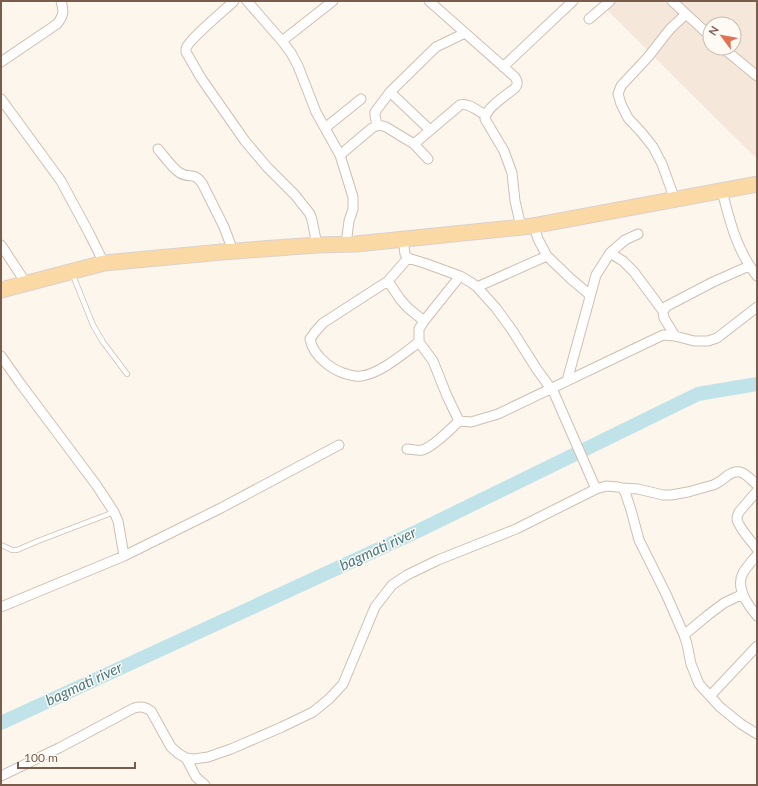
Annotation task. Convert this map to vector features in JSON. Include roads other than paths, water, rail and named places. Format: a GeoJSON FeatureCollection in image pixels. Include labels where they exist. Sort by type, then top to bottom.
{"type":"FeatureCollection","features":[{"type":"Feature","properties":{"kind":"main road"},"geometry":{"type":"LineString","coordinates":[[1,290],[104,263],[233,251],[346,244],[527,226],[757,184]]}},
{"type":"Feature","properties":{"kind":"street"},"geometry":{"type":"LineString","coordinates":[[1,62],[57,24],[62,16],[63,8],[61,1]]}},
{"type":"Feature","properties":{"kind":"street"},"geometry":{"type":"LineString","coordinates":[[234,1],[201,30],[188,44],[186,52],[200,78],[245,141],[295,195],[310,214],[317,245]]}},
{"type":"Feature","properties":{"kind":"street"},"geometry":{"type":"LineString","coordinates":[[247,1],[291,53],[298,66],[316,112],[340,155],[353,198],[353,209],[349,221],[346,244]]}},
{"type":"Feature","properties":{"kind":"street"},"geometry":{"type":"LineString","coordinates":[[282,41],[333,1]]}},
{"type":"Feature","properties":{"kind":"street"},"geometry":{"type":"LineString","coordinates":[[429,1],[515,77],[517,81],[515,88],[489,109],[485,114],[485,119],[504,151],[512,173],[515,201],[527,226],[538,239],[547,256],[590,295]]}},
{"type":"Feature","properties":{"kind":"street"},"geometry":{"type":"LineString","coordinates":[[503,67],[573,1]]}},
{"type":"Feature","properties":{"kind":"street"},"geometry":{"type":"LineString","coordinates":[[589,19],[610,1]]}},
{"type":"Feature","properties":{"kind":"street"},"geometry":{"type":"LineString","coordinates":[[672,1],[702,29]]}},
{"type":"Feature","properties":{"kind":"street"},"geometry":{"type":"LineString","coordinates":[[675,200],[662,164],[650,142],[628,118],[618,94],[621,86],[648,57],[670,29],[686,14]]}},
{"type":"Feature","properties":{"kind":"street"},"geometry":{"type":"LineString","coordinates":[[377,125],[375,112],[390,92],[436,47],[465,33]]}},
{"type":"Feature","properties":{"kind":"street"},"geometry":{"type":"LineString","coordinates":[[733,56],[757,76]]}},
{"type":"Feature","properties":{"kind":"street"},"geometry":{"type":"LineString","coordinates":[[390,92],[430,130]]}},
{"type":"Feature","properties":{"kind":"street"},"geometry":{"type":"LineString","coordinates":[[1,99],[60,181],[104,263]]}},
{"type":"Feature","properties":{"kind":"street"},"geometry":{"type":"LineString","coordinates":[[325,128],[361,99]]}},
{"type":"Feature","properties":{"kind":"street"},"geometry":{"type":"LineString","coordinates":[[414,144],[463,103],[485,114]]}},
{"type":"Feature","properties":{"kind":"street"},"geometry":{"type":"LineString","coordinates":[[340,155],[372,128],[377,125],[382,125],[414,144],[428,159]]}},
{"type":"Feature","properties":{"kind":"street"},"geometry":{"type":"LineString","coordinates":[[158,149],[183,175],[199,178],[224,227],[233,251]]}},
{"type":"Feature","properties":{"kind":"street"},"geometry":{"type":"LineString","coordinates":[[722,191],[735,238],[749,266],[757,276]]}},
{"type":"Feature","properties":{"kind":"street"},"geometry":{"type":"LineString","coordinates":[[567,380],[596,275],[610,253],[625,240],[638,234]]}},
{"type":"Feature","properties":{"kind":"street"},"geometry":{"type":"LineString","coordinates":[[403,239],[405,254],[408,258],[460,276],[477,287],[496,308],[552,391],[592,477],[596,489]]}},
{"type":"Feature","properties":{"kind":"street"},"geometry":{"type":"LineString","coordinates":[[1,245],[26,283]]}},
{"type":"Feature","properties":{"kind":"street"},"geometry":{"type":"LineString","coordinates":[[610,253],[623,261],[634,272],[663,311],[664,318],[674,336]]}},
{"type":"Feature","properties":{"kind":"street"},"geometry":{"type":"LineString","coordinates":[[477,287],[547,256]]}},
{"type":"Feature","properties":{"kind":"street"},"geometry":{"type":"LineString","coordinates":[[408,258],[388,281],[323,323],[310,339],[316,355],[331,368],[360,377],[371,374],[385,366],[419,342]]}},
{"type":"Feature","properties":{"kind":"street"},"geometry":{"type":"LineString","coordinates":[[663,311],[667,306],[713,282],[749,266]]}},
{"type":"Feature","properties":{"kind":"street"},"geometry":{"type":"LineString","coordinates":[[460,276],[419,329],[419,342],[433,361],[455,414],[460,421]]}},
{"type":"Feature","properties":{"kind":"street"},"geometry":{"type":"LineString","coordinates":[[388,281],[408,308],[424,321]]}},
{"type":"Feature","properties":{"kind":"street"},"geometry":{"type":"LineString","coordinates":[[407,449],[424,450],[460,421],[471,422],[498,414],[552,391],[567,380],[663,335],[694,341],[708,341],[717,338],[757,307]]}},
{"type":"Feature","properties":{"kind":"street"},"geometry":{"type":"LineString","coordinates":[[1,356],[5,370],[20,383],[97,486],[114,512],[118,521],[124,556]]}},
{"type":"Feature","properties":{"kind":"street"},"geometry":{"type":"LineString","coordinates":[[1,606],[124,556],[221,508],[339,445]]}},
{"type":"Feature","properties":{"kind":"street"},"geometry":{"type":"LineString","coordinates":[[1,776],[59,748],[134,708],[142,706],[151,711],[171,748],[186,758],[194,759],[208,757],[231,749],[313,712],[329,699],[343,684],[375,607],[392,584],[407,575],[438,560],[516,529],[596,489],[606,486],[638,488],[663,495],[670,495],[713,485],[734,472],[739,472],[744,474],[757,486]]}},
{"type":"Feature","properties":{"kind":"street"},"geometry":{"type":"LineString","coordinates":[[622,488],[625,492],[631,510],[639,540],[666,594],[684,635],[691,664],[699,684],[720,707],[741,724],[757,734]]}},
{"type":"Feature","properties":{"kind":"street"},"geometry":{"type":"LineString","coordinates":[[757,491],[739,512],[737,520],[741,528],[757,549]]}},
{"type":"Feature","properties":{"kind":"street"},"geometry":{"type":"LineString","coordinates":[[757,555],[743,573],[741,580],[743,594],[757,616]]}},
{"type":"Feature","properties":{"kind":"street"},"geometry":{"type":"LineString","coordinates":[[684,635],[724,603],[743,594]]}},
{"type":"Feature","properties":{"kind":"street"},"geometry":{"type":"LineString","coordinates":[[710,696],[757,646]]}},
{"type":"Feature","properties":{"kind":"street"},"geometry":{"type":"LineString","coordinates":[[186,758],[196,777],[205,785]]}},
{"type":"Feature","properties":{"kind":"lane"},"geometry":{"type":"LineString","coordinates":[[72,272],[93,325],[103,342],[127,374]]}},
{"type":"Feature","properties":{"kind":"lane"},"geometry":{"type":"LineString","coordinates":[[1,545],[12,550],[17,550],[114,512]]}},
{"type":"Feature","properties":{"kind":"waterway","name":"bagmati river"},"geometry":{"type":"LineString","coordinates":[[1,723],[418,531],[698,394],[757,384]]}}]}
